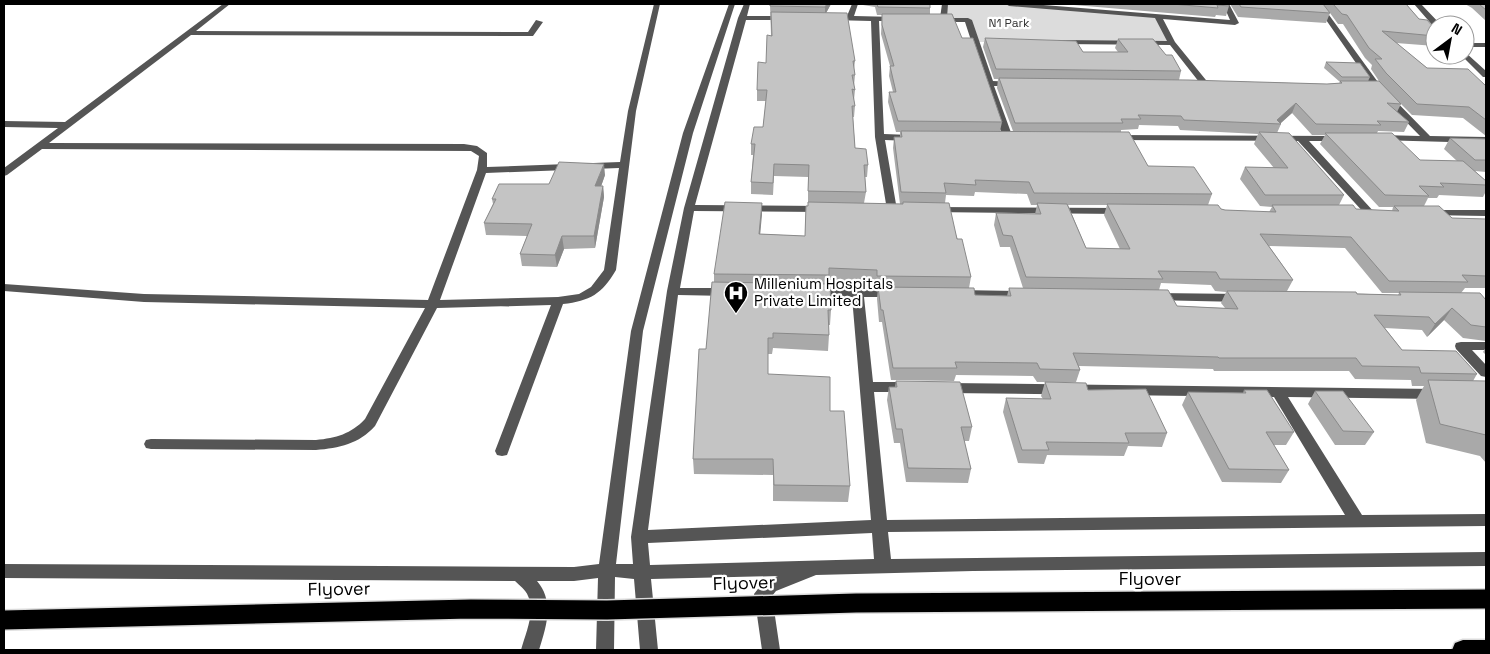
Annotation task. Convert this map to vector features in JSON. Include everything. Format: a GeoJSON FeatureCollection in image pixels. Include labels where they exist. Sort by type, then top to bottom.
{"type":"FeatureCollection","features":[{"type":"Feature","properties":{"kind":"highway","name":"Flyover"},"geometry":{"type":"LineString","coordinates":[[4,620],[471,609],[607,610],[856,603],[1486,599]]}},
{"type":"Feature","properties":{"kind":"highway"},"geometry":{"type":"LineString","coordinates":[[1462,650],[1486,650]]}},
{"type":"Feature","properties":{"kind":"street"},"geometry":{"type":"LineString","coordinates":[[4,173],[227,4]]}},
{"type":"Feature","properties":{"kind":"street"},"geometry":{"type":"LineString","coordinates":[[4,288],[144,298],[433,304],[558,301],[579,299],[592,294],[603,283],[610,270],[632,111],[657,4]]}},
{"type":"Feature","properties":{"kind":"street"},"geometry":{"type":"LineString","coordinates":[[605,650],[607,570],[637,331],[682,157],[732,4]]}},
{"type":"Feature","properties":{"kind":"street"},"geometry":{"type":"LineString","coordinates":[[649,650],[639,537],[673,291],[688,208],[747,4]]}},
{"type":"Feature","properties":{"kind":"street"},"geometry":{"type":"LineString","coordinates":[[850,18],[855,4]]}},
{"type":"Feature","properties":{"kind":"street"},"geometry":{"type":"LineString","coordinates":[[943,20],[945,4]]}},
{"type":"Feature","properties":{"kind":"street"},"geometry":{"type":"LineString","coordinates":[[1009,4],[1235,23],[1226,4]]}},
{"type":"Feature","properties":{"kind":"street"},"geometry":{"type":"LineString","coordinates":[[1318,4],[1378,87],[1427,138]]}},
{"type":"Feature","properties":{"kind":"street"},"geometry":{"type":"LineString","coordinates":[[1417,4],[1427,15]]}},
{"type":"Feature","properties":{"kind":"street"},"geometry":{"type":"LineString","coordinates":[[1158,17],[1172,43],[1206,85]]}},
{"type":"Feature","properties":{"kind":"street"},"geometry":{"type":"LineString","coordinates":[[742,18],[791,18]]}},
{"type":"Feature","properties":{"kind":"street"},"geometry":{"type":"LineString","coordinates":[[820,18],[904,19]]}},
{"type":"Feature","properties":{"kind":"street"},"geometry":{"type":"LineString","coordinates":[[875,19],[880,138],[892,210]]}},
{"type":"Feature","properties":{"kind":"street"},"geometry":{"type":"LineString","coordinates":[[933,20],[968,20],[1008,138]]}},
{"type":"Feature","properties":{"kind":"street"},"geometry":{"type":"LineString","coordinates":[[188,33],[530,34],[539,22]]}},
{"type":"Feature","properties":{"kind":"street"},"geometry":{"type":"LineString","coordinates":[[975,42],[985,42]]}},
{"type":"Feature","properties":{"kind":"street"},"geometry":{"type":"LineString","coordinates":[[1054,42],[1172,43]]}},
{"type":"Feature","properties":{"kind":"street"},"geometry":{"type":"LineString","coordinates":[[1475,64],[1486,75]]}},
{"type":"Feature","properties":{"kind":"street"},"geometry":{"type":"LineString","coordinates":[[989,84],[1019,84]]}},
{"type":"Feature","properties":{"kind":"street"},"geometry":{"type":"LineString","coordinates":[[1196,85],[1215,86]]}},
{"type":"Feature","properties":{"kind":"street"},"geometry":{"type":"LineString","coordinates":[[1368,87],[1378,87]]}},
{"type":"Feature","properties":{"kind":"street"},"geometry":{"type":"LineString","coordinates":[[4,124],[67,125]]}},
{"type":"Feature","properties":{"kind":"street"},"geometry":{"type":"LineString","coordinates":[[880,138],[919,138]]}},
{"type":"Feature","properties":{"kind":"street"},"geometry":{"type":"LineString","coordinates":[[1106,138],[1350,138]]}},
{"type":"Feature","properties":{"kind":"street"},"geometry":{"type":"LineString","coordinates":[[1301,138],[1375,213],[1350,213]]}},
{"type":"Feature","properties":{"kind":"street"},"geometry":{"type":"LineString","coordinates":[[1369,138],[1486,140]]}},
{"type":"Feature","properties":{"kind":"street"},"geometry":{"type":"LineString","coordinates":[[40,146],[464,147],[474,148],[484,155],[482,170],[433,304],[370,422],[362,431],[350,438],[316,445],[150,444]]}},
{"type":"Feature","properties":{"kind":"street"},"geometry":{"type":"LineString","coordinates":[[682,157],[702,158]]}},
{"type":"Feature","properties":{"kind":"street"},"geometry":{"type":"LineString","coordinates":[[482,170],[624,165]]}},
{"type":"Feature","properties":{"kind":"street"},"geometry":{"type":"LineString","coordinates":[[688,208],[834,209]]}},
{"type":"Feature","properties":{"kind":"street"},"geometry":{"type":"LineString","coordinates":[[921,210],[1131,211]]}},
{"type":"Feature","properties":{"kind":"street"},"geometry":{"type":"LineString","coordinates":[[1418,213],[1486,213]]}},
{"type":"Feature","properties":{"kind":"street"},"geometry":{"type":"LineString","coordinates":[[673,291],[741,292]]}},
{"type":"Feature","properties":{"kind":"street"},"geometry":{"type":"LineString","coordinates":[[800,293],[908,294]]}},
{"type":"Feature","properties":{"kind":"street"},"geometry":{"type":"LineString","coordinates":[[858,293],[883,566]]}},
{"type":"Feature","properties":{"kind":"street"},"geometry":{"type":"LineString","coordinates":[[948,294],[1038,295]]}},
{"type":"Feature","properties":{"kind":"street"},"geometry":{"type":"LineString","coordinates":[[1147,296],[1257,298]]}},
{"type":"Feature","properties":{"kind":"street"},"geometry":{"type":"LineString","coordinates":[[502,451],[558,301]]}},
{"type":"Feature","properties":{"kind":"street"},"geometry":{"type":"LineString","coordinates":[[1486,346],[1461,346],[1486,373]]}},
{"type":"Feature","properties":{"kind":"street"},"geometry":{"type":"LineString","coordinates":[[867,386],[916,387]]}},
{"type":"Feature","properties":{"kind":"street"},"geometry":{"type":"LineString","coordinates":[[935,387],[1447,394]]}},
{"type":"Feature","properties":{"kind":"street"},"geometry":{"type":"LineString","coordinates":[[1278,392],[1357,521]]}},
{"type":"Feature","properties":{"kind":"street"},"geometry":{"type":"LineString","coordinates":[[639,537],[880,526],[1486,520]]}},
{"type":"Feature","properties":{"kind":"street"},"geometry":{"type":"LineString","coordinates":[[4,571],[574,574],[607,570],[642,572],[883,566],[1486,559]]}},
{"type":"Feature","properties":{"kind":"street"},"geometry":{"type":"LineString","coordinates":[[771,650],[763,594],[770,586],[822,567]]}},
{"type":"Feature","properties":{"kind":"street"},"geometry":{"type":"LineString","coordinates":[[518,573],[536,593],[539,603],[536,630],[530,650]]}},
{"type":"Feature","properties":{"kind":"green space","name":"N1 Park"},"geometry":{"type":"Polygon","coordinates":[[[945,4],[1009,4],[1158,17],[1172,43],[975,42],[968,20],[943,20],[945,4]]]}},
{"type":"Feature","properties":{"kind":"building"},"geometry":{"type":"Polygon","coordinates":[[[770,4],[827,4],[825,7],[770,6],[770,4]]]}},
{"type":"Feature","properties":{"kind":"building"},"geometry":{"type":"Polygon","coordinates":[[[877,4],[930,4],[930,8],[878,7],[877,4]]]}},
{"type":"Feature","properties":{"kind":"building"},"geometry":{"type":"Polygon","coordinates":[[[1172,4],[1228,4],[1229,6],[1217,5],[1218,8],[1172,4]]]}},
{"type":"Feature","properties":{"kind":"building"},"geometry":{"type":"Polygon","coordinates":[[[1239,4],[1323,4],[1330,13],[1241,7],[1239,4]]]}},
{"type":"Feature","properties":{"kind":"building"},"geometry":{"type":"Polygon","coordinates":[[[1333,4],[1406,4],[1419,19],[1425,20],[1425,35],[1382,31],[1427,68],[1468,69],[1486,86],[1486,120],[1469,107],[1417,104],[1386,73],[1375,59],[1382,59],[1369,48],[1347,15],[1342,14],[1333,4]]]}},
{"type":"Feature","properties":{"kind":"building"},"geometry":{"type":"Polygon","coordinates":[[[1479,4],[1486,4],[1486,10],[1479,4]]]}},
{"type":"Feature","properties":{"kind":"building"},"geometry":{"type":"Polygon","coordinates":[[[771,12],[847,13],[855,61],[853,61],[855,75],[852,75],[855,90],[852,89],[855,106],[852,106],[855,148],[866,149],[868,165],[864,165],[866,192],[808,191],[809,165],[774,164],[773,183],[751,182],[755,144],[751,144],[754,127],[763,127],[767,90],[757,90],[758,62],[766,63],[767,35],[772,36],[771,12]]]}},
{"type":"Feature","properties":{"kind":"building"},"geometry":{"type":"Polygon","coordinates":[[[882,14],[952,14],[962,38],[973,38],[1002,122],[898,121],[889,92],[896,92],[890,66],[894,66],[882,25],[882,14]]]}},
{"type":"Feature","properties":{"kind":"building"},"geometry":{"type":"Polygon","coordinates":[[[985,38],[1076,41],[1083,52],[1128,52],[1118,39],[1153,39],[1166,55],[1172,55],[1181,71],[996,69],[985,38]]]}},
{"type":"Feature","properties":{"kind":"building"},"geometry":{"type":"Polygon","coordinates":[[[1326,62],[1360,63],[1370,77],[1342,77],[1326,62]]]}},
{"type":"Feature","properties":{"kind":"building"},"geometry":{"type":"Polygon","coordinates":[[[999,78],[1327,84],[1342,83],[1340,81],[1379,81],[1401,104],[1387,103],[1409,122],[1377,121],[1381,125],[1316,124],[1296,103],[1277,120],[1281,124],[1184,120],[1181,116],[1138,115],[1141,119],[1121,119],[1123,123],[1015,123],[999,78]]]}},
{"type":"Feature","properties":{"kind":"building"},"geometry":{"type":"Polygon","coordinates":[[[901,131],[1129,132],[1148,166],[1194,167],[1212,194],[1034,193],[1029,182],[975,180],[976,185],[944,183],[946,193],[901,192],[894,137],[902,137],[901,131]]]}},
{"type":"Feature","properties":{"kind":"building"},"geometry":{"type":"Polygon","coordinates":[[[1259,132],[1289,133],[1344,195],[1265,195],[1245,167],[1288,168],[1259,132]]]}},
{"type":"Feature","properties":{"kind":"building"},"geometry":{"type":"Polygon","coordinates":[[[1325,133],[1392,133],[1420,160],[1463,161],[1486,181],[1486,185],[1440,183],[1444,187],[1419,186],[1429,196],[1385,195],[1325,133]]]}},
{"type":"Feature","properties":{"kind":"building"},"geometry":{"type":"Polygon","coordinates":[[[1450,138],[1486,139],[1486,160],[1475,160],[1450,138]]]}},
{"type":"Feature","properties":{"kind":"building"},"geometry":{"type":"Polygon","coordinates":[[[559,162],[604,164],[595,186],[603,186],[594,236],[562,236],[555,255],[520,254],[532,224],[484,223],[496,199],[492,199],[499,184],[549,184],[559,162]]]}},
{"type":"Feature","properties":{"kind":"building"},"geometry":{"type":"Polygon","coordinates":[[[725,202],[762,203],[759,234],[805,236],[806,206],[808,206],[808,202],[949,203],[957,239],[962,239],[971,277],[877,276],[877,270],[829,268],[829,275],[714,274],[725,202]]]}},
{"type":"Feature","properties":{"kind":"building"},"geometry":{"type":"Polygon","coordinates":[[[1037,203],[1067,204],[1086,248],[1130,249],[1107,204],[1218,205],[1221,209],[1225,210],[1276,212],[1272,205],[1353,205],[1356,209],[1399,211],[1394,206],[1439,206],[1452,218],[1486,219],[1486,276],[1462,275],[1468,282],[1389,281],[1351,237],[1260,234],[1293,280],[1220,279],[1216,272],[1158,271],[1163,279],[1026,277],[1012,236],[1003,235],[996,213],[1041,214],[1037,203]]]}},
{"type":"Feature","properties":{"kind":"building"},"geometry":{"type":"Polygon","coordinates":[[[712,282],[830,284],[831,310],[828,310],[829,335],[773,333],[773,338],[768,338],[768,374],[830,377],[830,411],[844,411],[850,486],[774,485],[773,459],[693,459],[699,349],[706,349],[712,282]]]}},
{"type":"Feature","properties":{"kind":"building"},"geometry":{"type":"Polygon","coordinates":[[[878,287],[974,288],[975,295],[1011,296],[1009,288],[1168,290],[1177,306],[1238,309],[1227,291],[1356,292],[1357,294],[1401,295],[1399,292],[1480,293],[1486,300],[1486,327],[1471,325],[1452,308],[1435,324],[1429,317],[1374,315],[1402,350],[1456,351],[1477,374],[1421,373],[1419,367],[1362,366],[1356,358],[1219,358],[1073,353],[1080,370],[1040,369],[1037,363],[955,362],[957,368],[893,368],[878,287]]]}},
{"type":"Feature","properties":{"kind":"building"},"geometry":{"type":"Polygon","coordinates":[[[1428,380],[1486,381],[1486,435],[1440,424],[1428,380]]]}},
{"type":"Feature","properties":{"kind":"building"},"geometry":{"type":"Polygon","coordinates":[[[896,381],[960,382],[972,427],[961,427],[971,469],[908,468],[902,429],[896,429],[889,387],[897,387],[896,381]]]}},
{"type":"Feature","properties":{"kind":"building"},"geometry":{"type":"Polygon","coordinates":[[[1045,382],[1086,383],[1088,390],[1146,389],[1167,433],[1125,433],[1129,443],[1046,442],[1049,450],[1022,450],[1006,398],[1051,399],[1045,382]]]}},
{"type":"Feature","properties":{"kind":"building"},"geometry":{"type":"Polygon","coordinates":[[[1244,390],[1267,390],[1294,432],[1266,432],[1289,470],[1229,469],[1188,392],[1246,393],[1244,390]]]}},
{"type":"Feature","properties":{"kind":"building"},"geometry":{"type":"Polygon","coordinates":[[[1315,391],[1343,391],[1374,432],[1343,431],[1315,391]]]}},
{"type":"Feature","properties":{"kind":"place","name":"Millenium Hospitals Private Limited"},"geometry":{"type":"Point","coordinates":[736,314]}}]}
